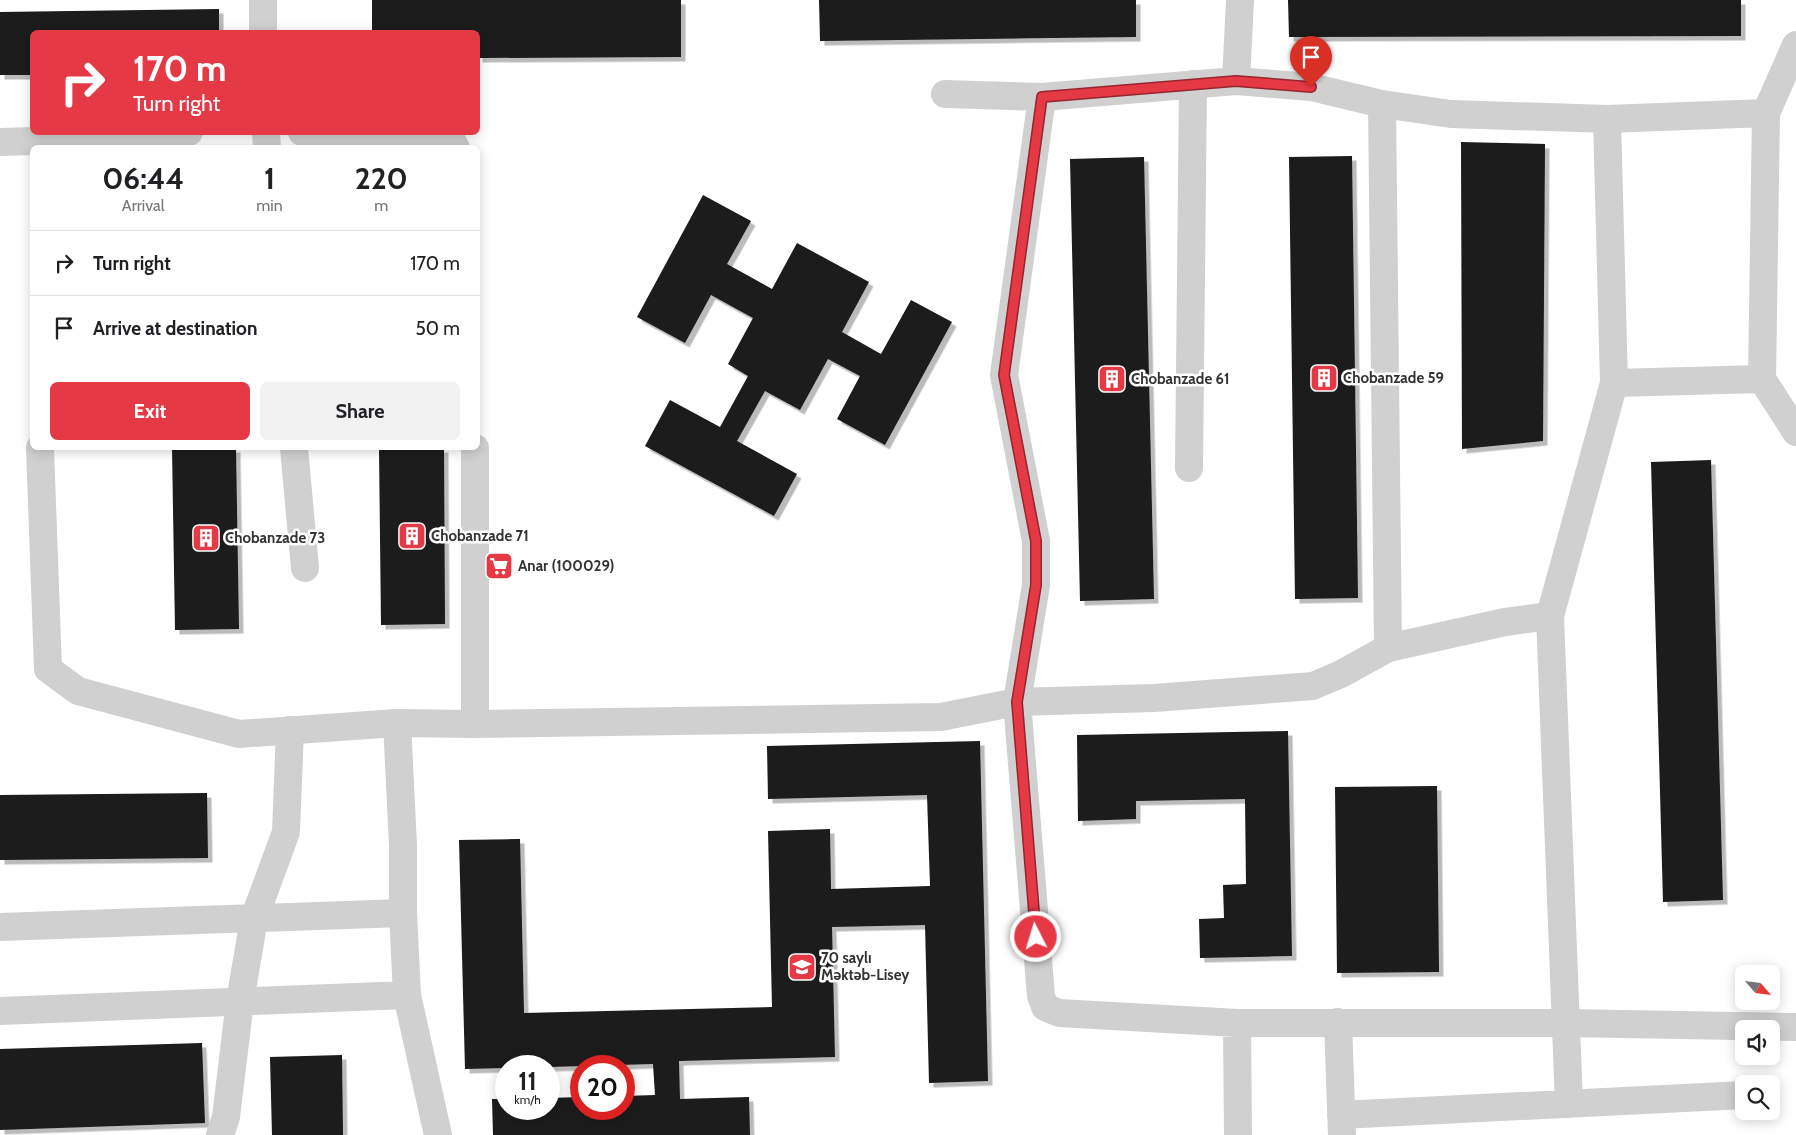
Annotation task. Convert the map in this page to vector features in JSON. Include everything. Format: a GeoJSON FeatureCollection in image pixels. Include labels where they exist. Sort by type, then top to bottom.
{"type":"FeatureCollection","features":[{"type":"Feature","properties":{"kind":"street"},"geometry":{"type":"LineString","coordinates":[[263,0],[263,30]]}},
{"type":"Feature","properties":{"kind":"street"},"geometry":{"type":"LineString","coordinates":[[1236,81],[1240,0]]}},
{"type":"Feature","properties":{"kind":"street"},"geometry":{"type":"LineString","coordinates":[[1796,45],[1766,112],[1762,379],[1796,432]]}},
{"type":"Feature","properties":{"kind":"street"},"geometry":{"type":"LineString","coordinates":[[945,94],[1042,97],[1236,81],[1311,87],[1382,104],[1451,114],[1607,119],[1766,112]]}},
{"type":"Feature","properties":{"kind":"street"},"geometry":{"type":"LineString","coordinates":[[1189,468],[1193,84]]}},
{"type":"Feature","properties":{"kind":"street"},"geometry":{"type":"LineString","coordinates":[[1042,97],[1004,375],[1036,541],[1036,585],[1017,702],[1041,996],[1045,1007],[1059,1013],[1238,1023],[1565,1023],[1796,1027]]}},
{"type":"Feature","properties":{"kind":"street"},"geometry":{"type":"LineString","coordinates":[[1382,104],[1388,648]]}},
{"type":"Feature","properties":{"kind":"street"},"geometry":{"type":"LineString","coordinates":[[1569,1104],[1550,616],[1614,383],[1607,119]]}},
{"type":"Feature","properties":{"kind":"street"},"geometry":{"type":"LineString","coordinates":[[146,145],[179,135]]}},
{"type":"Feature","properties":{"kind":"street"},"geometry":{"type":"LineString","coordinates":[[309,135],[319,139],[426,135],[454,145]]}},
{"type":"Feature","properties":{"kind":"street"},"geometry":{"type":"LineString","coordinates":[[0,142],[33,141],[104,145]]}},
{"type":"Feature","properties":{"kind":"street"},"geometry":{"type":"LineString","coordinates":[[1614,383],[1762,379]]}},
{"type":"Feature","properties":{"kind":"street"},"geometry":{"type":"LineString","coordinates":[[40,450],[48,670],[78,691],[239,734],[397,724],[941,716],[1017,702],[1154,698],[1313,686],[1341,674],[1388,648],[1505,622],[1550,616]]}},
{"type":"Feature","properties":{"kind":"street"},"geometry":{"type":"LineString","coordinates":[[294,450],[305,568]]}},
{"type":"Feature","properties":{"kind":"street"},"geometry":{"type":"LineString","coordinates":[[475,450],[475,724]]}},
{"type":"Feature","properties":{"kind":"street"},"geometry":{"type":"LineString","coordinates":[[397,724],[403,845],[407,995],[438,1135]]}},
{"type":"Feature","properties":{"kind":"street"},"geometry":{"type":"LineString","coordinates":[[220,1135],[226,1117],[240,1001],[254,919],[286,832],[290,730]]}},
{"type":"Feature","properties":{"kind":"street"},"geometry":{"type":"LineString","coordinates":[[0,927],[404,914]]}},
{"type":"Feature","properties":{"kind":"street"},"geometry":{"type":"LineString","coordinates":[[0,1011],[407,995]]}},
{"type":"Feature","properties":{"kind":"street"},"geometry":{"type":"LineString","coordinates":[[1338,1022],[1342,1125],[1569,1104],[1735,1095]]}},
{"type":"Feature","properties":{"kind":"street"},"geometry":{"type":"LineString","coordinates":[[1238,1023],[1238,1135]]}},
{"type":"Feature","properties":{"kind":"building"},"geometry":{"type":"Polygon","coordinates":[[[372,0],[681,0],[681,57],[480,58],[480,30],[372,30],[372,0]]]}},
{"type":"Feature","properties":{"kind":"building"},"geometry":{"type":"Polygon","coordinates":[[[819,0],[1136,0],[1136,37],[820,41],[819,0]]]}},
{"type":"Feature","properties":{"kind":"building"},"geometry":{"type":"Polygon","coordinates":[[[1288,0],[1741,0],[1741,36],[1289,37],[1288,0]]]}},
{"type":"Feature","properties":{"kind":"building"},"geometry":{"type":"Polygon","coordinates":[[[219,9],[219,30],[30,30],[30,75],[0,75],[0,12],[219,9]]]}},
{"type":"Feature","properties":{"kind":"building"},"geometry":{"type":"Polygon","coordinates":[[[1461,142],[1545,144],[1543,441],[1462,449],[1461,142]]]}},
{"type":"Feature","properties":{"kind":"building","name":"Chobanzade 59"},"geometry":{"type":"Polygon","coordinates":[[[1352,156],[1358,598],[1295,599],[1289,157],[1352,156]]]}},
{"type":"Feature","properties":{"kind":"building","name":"Chobanzade 61"},"geometry":{"type":"Polygon","coordinates":[[[1144,157],[1154,599],[1080,601],[1070,159],[1144,157]]]}},
{"type":"Feature","properties":{"kind":"building"},"geometry":{"type":"Polygon","coordinates":[[[703,195],[751,221],[727,264],[772,289],[797,243],[869,282],[842,332],[881,354],[911,300],[952,322],[885,445],[837,419],[860,376],[828,359],[800,410],[765,391],[737,441],[797,474],[774,516],[645,446],[670,400],[720,427],[748,376],[728,364],[753,318],[711,295],[685,343],[637,317],[703,195]]]}},
{"type":"Feature","properties":{"kind":"building","name":"Chobanzade 73"},"geometry":{"type":"Polygon","coordinates":[[[172,450],[236,450],[239,629],[175,630],[172,450]]]}},
{"type":"Feature","properties":{"kind":"building","name":"Chobanzade 71"},"geometry":{"type":"Polygon","coordinates":[[[379,450],[444,450],[445,624],[381,625],[379,450]]]}},
{"type":"Feature","properties":{"kind":"building"},"geometry":{"type":"Polygon","coordinates":[[[1711,460],[1723,900],[1663,902],[1651,462],[1711,460]]]}},
{"type":"Feature","properties":{"kind":"building"},"geometry":{"type":"Polygon","coordinates":[[[1288,731],[1292,956],[1200,958],[1199,919],[1224,918],[1223,885],[1246,884],[1245,799],[1136,801],[1136,819],[1078,821],[1077,735],[1288,731]]]}},
{"type":"Feature","properties":{"kind":"building","name":"70 saylı Məktəb-Lisey"},"geometry":{"type":"Polygon","coordinates":[[[980,741],[988,1081],[929,1083],[925,925],[832,927],[835,1057],[679,1061],[680,1099],[749,1097],[750,1135],[493,1135],[492,1099],[495,1099],[495,1120],[560,1120],[560,1098],[570,1097],[570,1120],[635,1120],[635,1096],[655,1095],[653,1064],[635,1065],[635,1055],[570,1055],[570,1066],[560,1067],[560,1055],[495,1055],[495,1068],[465,1069],[459,840],[520,839],[524,1013],[772,1007],[768,831],[830,829],[831,889],[930,886],[927,795],[768,799],[767,746],[980,741]]]}},
{"type":"Feature","properties":{"kind":"building"},"geometry":{"type":"Polygon","coordinates":[[[1437,786],[1439,972],[1337,973],[1335,787],[1437,786]]]}},
{"type":"Feature","properties":{"kind":"building"},"geometry":{"type":"Polygon","coordinates":[[[207,793],[208,858],[0,860],[0,795],[207,793]]]}},
{"type":"Feature","properties":{"kind":"building"},"geometry":{"type":"Polygon","coordinates":[[[202,1043],[205,1123],[0,1130],[0,1049],[202,1043]]]}},
{"type":"Feature","properties":{"kind":"building"},"geometry":{"type":"Polygon","coordinates":[[[342,1055],[343,1135],[272,1135],[270,1057],[342,1055]]]}},
{"type":"Feature","properties":{"kind":"place","name":"Chobanzade 59"},"geometry":{"type":"Point","coordinates":[1324,378]}},
{"type":"Feature","properties":{"kind":"place","name":"Chobanzade 61"},"geometry":{"type":"Point","coordinates":[1112,379]}},
{"type":"Feature","properties":{"kind":"place","name":"Chobanzade 71"},"geometry":{"type":"Point","coordinates":[412,536]}},
{"type":"Feature","properties":{"kind":"place","name":"Chobanzade 73"},"geometry":{"type":"Point","coordinates":[206,538]}},
{"type":"Feature","properties":{"kind":"place","name":"Anar (100029)"},"geometry":{"type":"Point","coordinates":[499,566]}},
{"type":"Feature","properties":{"kind":"place","name":"70 saylı Məktəb-Lisey"},"geometry":{"type":"Point","coordinates":[802,967]}},
{"type":"Feature","properties":{"kind":"route"},"geometry":{"type":"LineString","coordinates":[[1036,937],[1017,702],[1036,585],[1036,541],[1004,375],[1042,97],[1236,81],[1311,87]]}}]}
